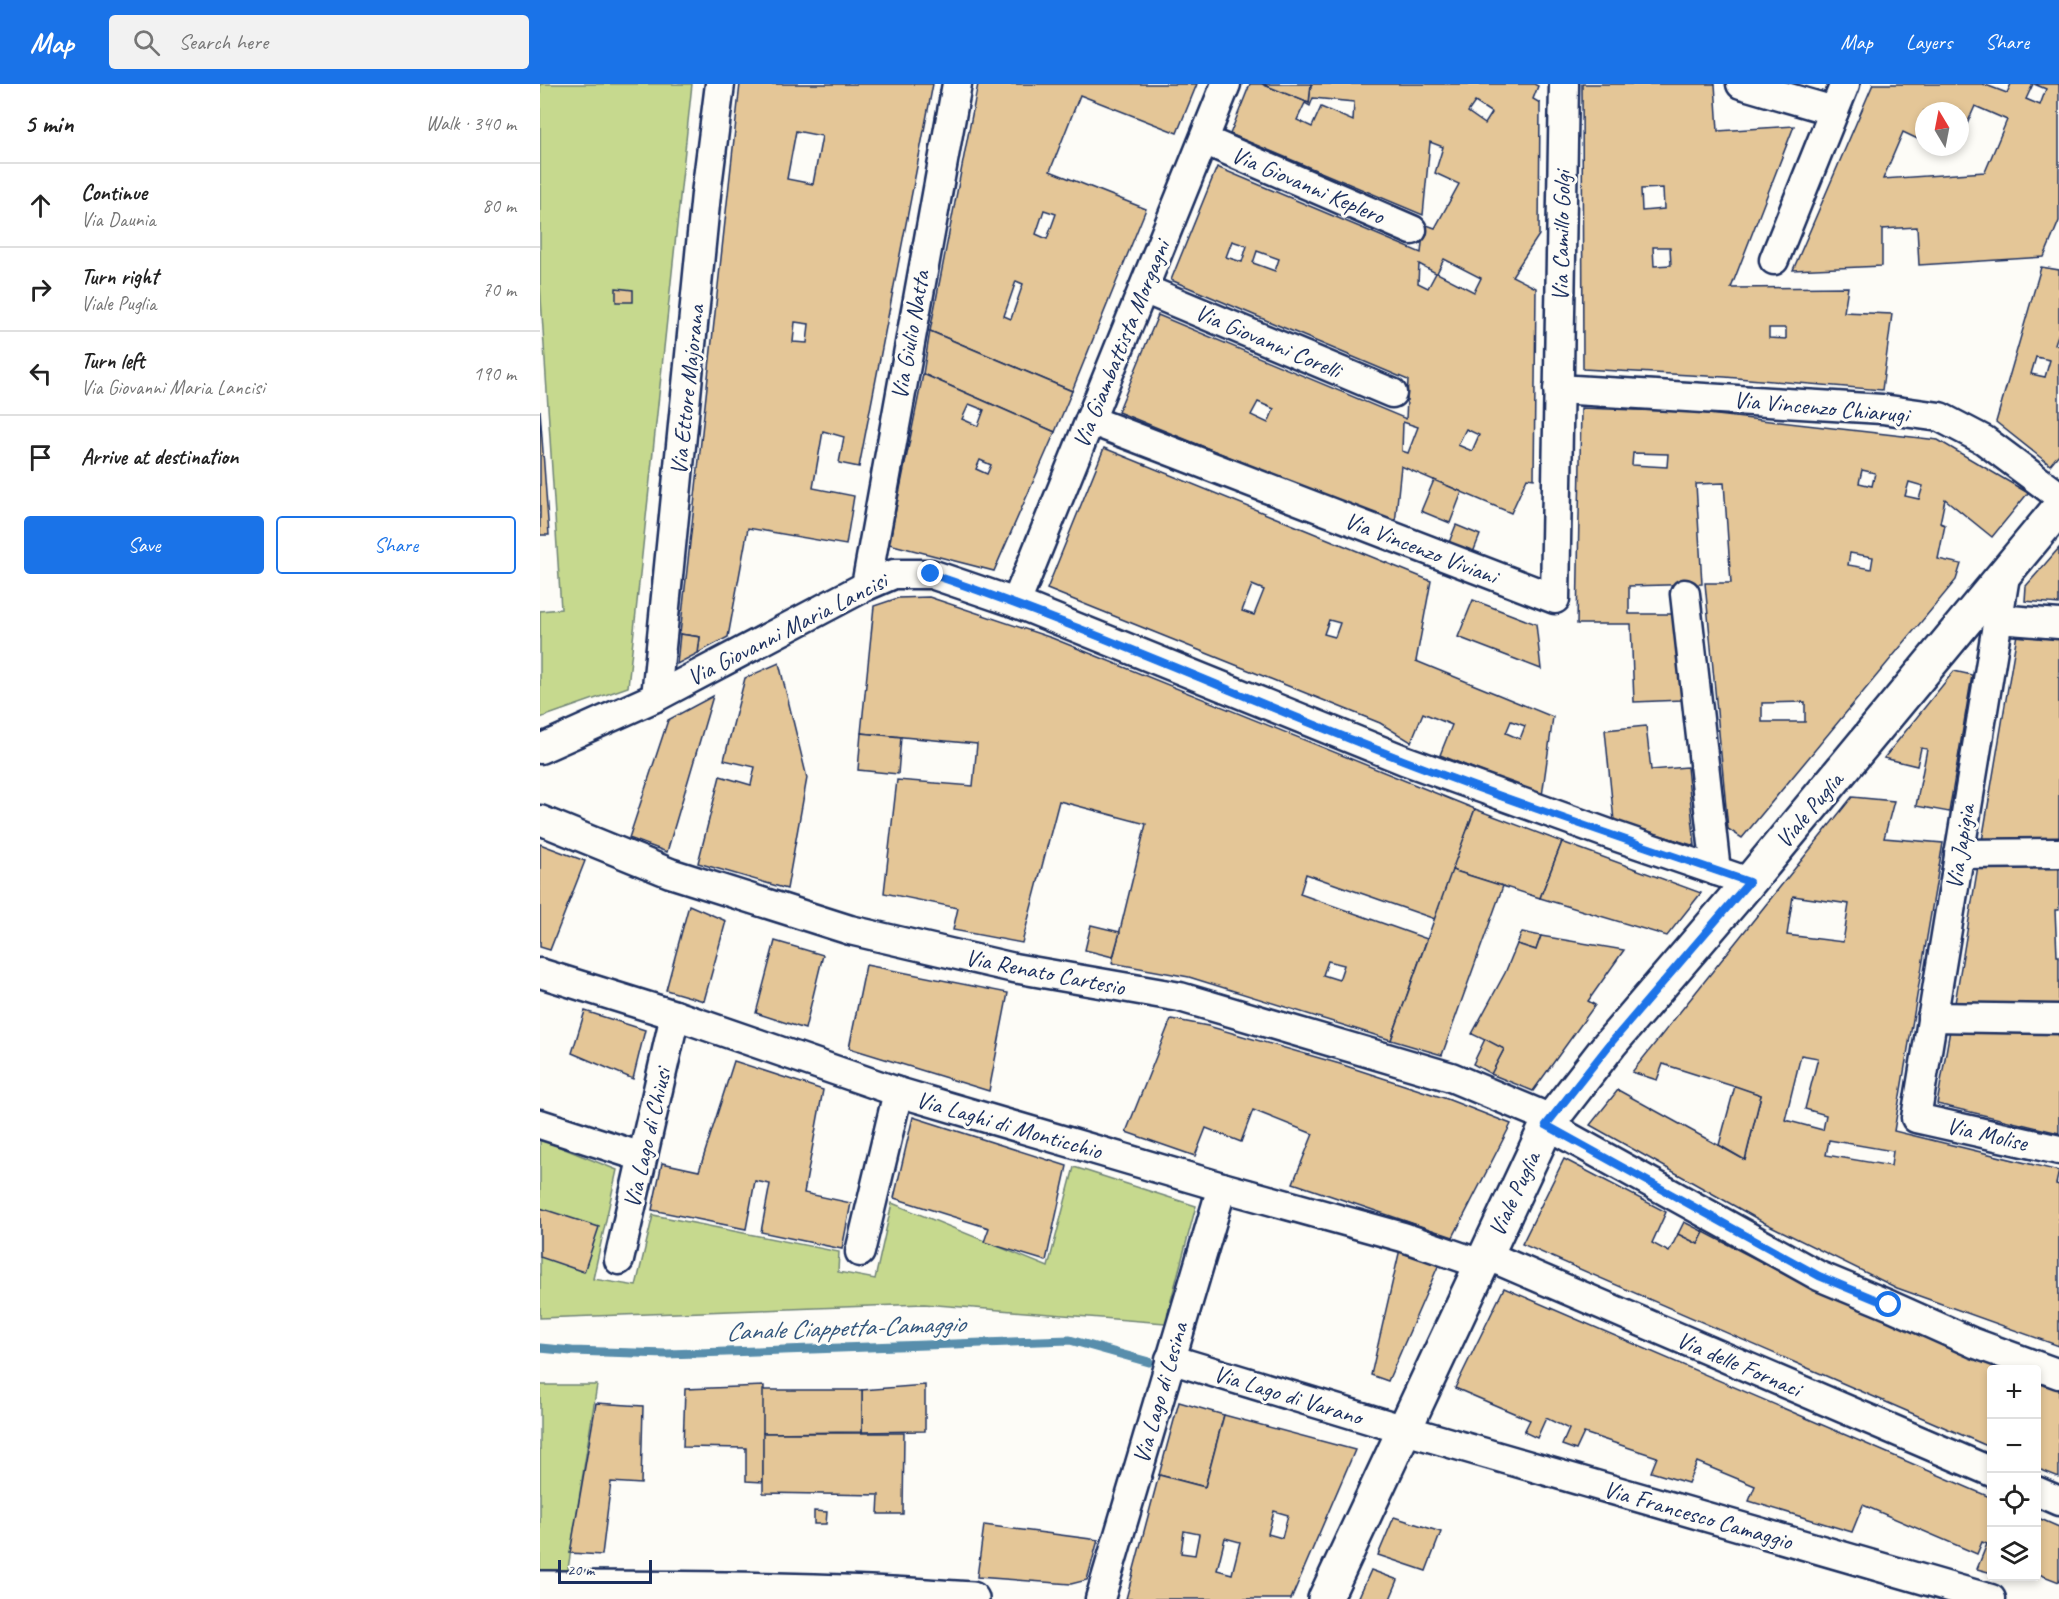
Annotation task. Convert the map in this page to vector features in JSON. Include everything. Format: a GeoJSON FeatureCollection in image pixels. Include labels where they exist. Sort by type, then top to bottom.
{"type":"FeatureCollection","features":[{"type":"Feature","properties":{"kind":"main road","name":"Viale Puglia"},"geometry":{"type":"LineString","coordinates":[[1325,1599],[1549,1122],[1610,1044],[1749,882],[2005,576],[2059,508]]}},
{"type":"Feature","properties":{"kind":"main road"},"geometry":{"type":"LineString","coordinates":[[540,1588],[658,1588],[905,1594],[972,1599]]}},
{"type":"Feature","properties":{"kind":"street","name":"Via Ettore Majorana"},"geometry":{"type":"LineString","coordinates":[[656,697],[706,194],[720,84]]}},
{"type":"Feature","properties":{"kind":"street","name":"Via Giulio Natta"},"geometry":{"type":"LineString","coordinates":[[866,586],[957,84]]}},
{"type":"Feature","properties":{"kind":"street","name":"Via Giambattista Morgagni"},"geometry":{"type":"LineString","coordinates":[[1016,603],[1226,84]]}},
{"type":"Feature","properties":{"kind":"street","name":"Via Camillo Golgi"},"geometry":{"type":"LineString","coordinates":[[1558,388],[1564,84]]}},
{"type":"Feature","properties":{"kind":"street"},"geometry":{"type":"LineString","coordinates":[[1741,84],[1834,111]]}},
{"type":"Feature","properties":{"kind":"street"},"geometry":{"type":"LineString","coordinates":[[1774,260],[1845,84]]}},
{"type":"Feature","properties":{"kind":"street","name":"Via Giovanni Keplero"},"geometry":{"type":"LineString","coordinates":[[1204,140],[1412,230]]}},
{"type":"Feature","properties":{"kind":"street","name":"Via Giovanni Corelli"},"geometry":{"type":"LineString","coordinates":[[1144,289],[1392,393]]}},
{"type":"Feature","properties":{"kind":"street","name":"Via Vincenzo Viviani"},"geometry":{"type":"LineString","coordinates":[[1090,420],[1555,599],[1558,388]]}},
{"type":"Feature","properties":{"kind":"street","name":"Via Vincenzo Chiarugi"},"geometry":{"type":"LineString","coordinates":[[1558,388],[1882,409],[1941,417],[1984,440],[2059,496]]}},
{"type":"Feature","properties":{"kind":"street","name":"Via Giovanni Maria Lancisi"},"geometry":{"type":"LineString","coordinates":[[540,750],[656,697],[866,586],[894,574],[931,574],[1016,603],[1404,760],[1749,882]]}},
{"type":"Feature","properties":{"kind":"street","name":"Via Japigia"},"geometry":{"type":"LineString","coordinates":[[1916,1118],[2005,576]]}},
{"type":"Feature","properties":{"kind":"street"},"geometry":{"type":"LineString","coordinates":[[1686,594],[1716,870]]}},
{"type":"Feature","properties":{"kind":"street"},"geometry":{"type":"LineString","coordinates":[[1998,619],[2059,624]]}},
{"type":"Feature","properties":{"kind":"street","name":"Via Renato Cartesio"},"geometry":{"type":"LineString","coordinates":[[540,820],[670,873],[850,930],[1014,968],[1180,997],[1451,1077],[1549,1122],[1819,1276],[1974,1343],[2059,1374]]}},
{"type":"Feature","properties":{"kind":"street"},"geometry":{"type":"LineString","coordinates":[[1959,854],[2059,853]]}},
{"type":"Feature","properties":{"kind":"street","name":"Via Laghi di Monticchio"},"geometry":{"type":"LineString","coordinates":[[540,973],[675,1015],[898,1092],[1222,1187],[1483,1260]]}},
{"type":"Feature","properties":{"kind":"street","name":"Via Lago di Chiusi"},"geometry":{"type":"LineString","coordinates":[[619,1260],[675,1015]]}},
{"type":"Feature","properties":{"kind":"street"},"geometry":{"type":"LineString","coordinates":[[1932,1017],[2059,1019]]}},
{"type":"Feature","properties":{"kind":"street"},"geometry":{"type":"LineString","coordinates":[[860,1252],[898,1092]]}},
{"type":"Feature","properties":{"kind":"street","name":"Via Molise"},"geometry":{"type":"LineString","coordinates":[[1916,1118],[2059,1150]]}},
{"type":"Feature","properties":{"kind":"street"},"geometry":{"type":"LineString","coordinates":[[540,1124],[642,1157]]}},
{"type":"Feature","properties":{"kind":"street","name":"Via Lago di Lesina"},"geometry":{"type":"LineString","coordinates":[[1100,1599],[1222,1187]]}},
{"type":"Feature","properties":{"kind":"street","name":"Via delle Fornaci"},"geometry":{"type":"LineString","coordinates":[[1483,1260],[1987,1470]]}},
{"type":"Feature","properties":{"kind":"street","name":"Via Lago di Varano"},"geometry":{"type":"LineString","coordinates":[[1170,1359],[1405,1430]]}},
{"type":"Feature","properties":{"kind":"street","name":"Via Francesco Camaggio"},"geometry":{"type":"LineString","coordinates":[[1405,1430],[1991,1599]]}},
{"type":"Feature","properties":{"kind":"street"},"geometry":{"type":"LineString","coordinates":[[2041,1493],[2059,1501]]}},
{"type":"Feature","properties":{"kind":"green space"},"geometry":{"type":"Polygon","coordinates":[[[540,84],[692,84],[628,687],[540,718],[540,611],[561,609],[540,283],[540,84]]]}},
{"type":"Feature","properties":{"kind":"green space"},"geometry":{"type":"Polygon","coordinates":[[[540,1139],[617,1170],[593,1279],[636,1286],[653,1215],[839,1252],[838,1272],[875,1279],[892,1203],[1048,1267],[1074,1167],[1196,1206],[1165,1323],[924,1304],[540,1318],[540,1139]]]}},
{"type":"Feature","properties":{"kind":"green space"},"geometry":{"type":"Polygon","coordinates":[[[540,1385],[597,1385],[567,1575],[540,1577],[540,1385]]]}},
{"type":"Feature","properties":{"kind":"building"},"geometry":{"type":"Polygon","coordinates":[[[740,84],[933,84],[859,467],[839,463],[844,437],[823,431],[813,488],[854,496],[846,545],[748,528],[728,637],[698,653],[700,637],[680,634],[740,84]],[[796,131],[787,179],[813,184],[822,136],[796,131]],[[795,322],[793,342],[807,343],[809,324],[795,322]]]}},
{"type":"Feature","properties":{"kind":"building"},"geometry":{"type":"Polygon","coordinates":[[[978,84],[1197,84],[1177,133],[1080,95],[1050,171],[1146,209],[1072,391],[930,331],[978,84]],[[1044,210],[1036,234],[1047,239],[1056,214],[1044,210]],[[1016,281],[1004,316],[1011,319],[1023,284],[1016,281]]]}},
{"type":"Feature","properties":{"kind":"building"},"geometry":{"type":"Polygon","coordinates":[[[1250,84],[1262,84],[1309,103],[1311,84],[1534,84],[1538,86],[1533,99],[1540,103],[1539,235],[1512,276],[1536,288],[1534,479],[1527,478],[1511,513],[1401,466],[1395,524],[1118,412],[1158,315],[1406,419],[1408,380],[1171,280],[1217,167],[1421,253],[1424,224],[1435,228],[1459,184],[1435,173],[1443,147],[1430,142],[1423,215],[1230,134],[1250,84]],[[1313,98],[1310,106],[1305,103],[1297,120],[1312,127],[1321,107],[1353,121],[1354,102],[1313,98]],[[1475,102],[1468,112],[1485,124],[1492,113],[1475,102]],[[1232,241],[1226,257],[1242,262],[1247,246],[1232,241]],[[1257,251],[1253,263],[1275,271],[1279,259],[1257,251]],[[1444,259],[1437,273],[1474,292],[1481,278],[1444,259]],[[1419,264],[1418,283],[1428,288],[1436,273],[1419,264]],[[1258,402],[1251,415],[1268,423],[1274,409],[1258,402]],[[1403,422],[1402,451],[1408,453],[1418,427],[1403,422]],[[1466,429],[1458,445],[1472,451],[1479,435],[1466,429]]]}},
{"type":"Feature","properties":{"kind":"building"},"geometry":{"type":"Polygon","coordinates":[[[1262,84],[1311,84],[1309,103],[1262,84]]]}},
{"type":"Feature","properties":{"kind":"building"},"geometry":{"type":"Polygon","coordinates":[[[1582,84],[1715,84],[1718,131],[1794,126],[1731,288],[1848,287],[1844,312],[1892,314],[1882,390],[1725,377],[1583,369],[1582,84]],[[1663,188],[1641,189],[1642,211],[1664,209],[1663,188]],[[1653,247],[1654,266],[1671,265],[1670,247],[1653,247]],[[1769,328],[1769,338],[1786,339],[1786,328],[1769,328]]]}},
{"type":"Feature","properties":{"kind":"building"},"geometry":{"type":"Polygon","coordinates":[[[1873,84],[1983,84],[2007,93],[2011,84],[2033,84],[2026,99],[2040,105],[2046,89],[2034,84],[2059,84],[2059,221],[2044,257],[1919,265],[1917,227],[1882,229],[1882,266],[1793,270],[1873,84]]]}},
{"type":"Feature","properties":{"kind":"building"},"geometry":{"type":"Polygon","coordinates":[[[2041,267],[2059,270],[2059,332],[2055,344],[2059,347],[2059,454],[2050,465],[1996,422],[2041,267]],[[2036,357],[2031,374],[2045,377],[2050,360],[2036,357]]]}},
{"type":"Feature","properties":{"kind":"building"},"geometry":{"type":"Polygon","coordinates":[[[616,288],[633,290],[633,302],[616,302],[616,288]]]}},
{"type":"Feature","properties":{"kind":"building"},"geometry":{"type":"Polygon","coordinates":[[[930,331],[1072,391],[1055,432],[923,374],[930,331]]]}},
{"type":"Feature","properties":{"kind":"building"},"geometry":{"type":"Polygon","coordinates":[[[923,374],[1055,432],[994,571],[889,544],[923,374]],[[969,404],[962,419],[978,426],[984,410],[969,404]],[[980,460],[976,469],[987,474],[991,465],[980,460]]]}},
{"type":"Feature","properties":{"kind":"building"},"geometry":{"type":"Polygon","coordinates":[[[1581,408],[1691,412],[1938,440],[2028,493],[1992,537],[1945,499],[1940,523],[1945,525],[1938,559],[1961,564],[1956,580],[1742,838],[1728,829],[1705,583],[1731,583],[1724,483],[1696,484],[1702,584],[1629,586],[1629,614],[1676,614],[1682,700],[1634,702],[1631,624],[1577,624],[1581,408]],[[1633,453],[1632,465],[1667,467],[1668,454],[1633,453]],[[1862,470],[1859,483],[1872,486],[1875,473],[1862,470]],[[1909,482],[1905,496],[1919,499],[1923,486],[1909,482]],[[1850,553],[1848,565],[1871,569],[1873,557],[1850,553]],[[1805,702],[1762,703],[1762,722],[1805,722],[1805,702]]]}},
{"type":"Feature","properties":{"kind":"building"},"geometry":{"type":"Polygon","coordinates":[[[540,410],[549,535],[540,535],[540,410]]]}},
{"type":"Feature","properties":{"kind":"building"},"geometry":{"type":"Polygon","coordinates":[[[1104,448],[1431,581],[1416,661],[1553,717],[1542,796],[1440,755],[1452,725],[1423,713],[1411,742],[1380,723],[1047,589],[1104,448]],[[1252,585],[1242,611],[1254,615],[1264,590],[1252,585]],[[1329,620],[1324,634],[1335,637],[1340,623],[1329,620]],[[1511,721],[1506,733],[1520,739],[1525,726],[1511,721]]]}},
{"type":"Feature","properties":{"kind":"building"},"geometry":{"type":"Polygon","coordinates":[[[1434,480],[1462,492],[1450,523],[1421,511],[1434,480]]]}},
{"type":"Feature","properties":{"kind":"building"},"geometry":{"type":"Polygon","coordinates":[[[1456,525],[1480,535],[1472,555],[1448,545],[1456,525]]]}},
{"type":"Feature","properties":{"kind":"building"},"geometry":{"type":"Polygon","coordinates":[[[2059,548],[2059,604],[2025,601],[2026,586],[2059,548]]]}},
{"type":"Feature","properties":{"kind":"building"},"geometry":{"type":"Polygon","coordinates":[[[929,597],[1052,638],[1475,809],[1435,919],[1306,874],[1300,894],[1427,939],[1391,1040],[1189,977],[1112,963],[1146,824],[1059,801],[1022,943],[953,930],[958,908],[884,893],[897,780],[973,786],[977,744],[861,733],[874,606],[898,598],[929,597]],[[1328,961],[1323,975],[1339,980],[1344,965],[1328,961]]]}},
{"type":"Feature","properties":{"kind":"building"},"geometry":{"type":"Polygon","coordinates":[[[1473,600],[1536,624],[1541,669],[1458,637],[1473,600]]]}},
{"type":"Feature","properties":{"kind":"building"},"geometry":{"type":"Polygon","coordinates":[[[680,634],[700,637],[698,653],[677,664],[680,634]]]}},
{"type":"Feature","properties":{"kind":"building"},"geometry":{"type":"Polygon","coordinates":[[[2017,634],[2059,638],[2059,840],[1982,841],[2017,634]]]}},
{"type":"Feature","properties":{"kind":"building"},"geometry":{"type":"Polygon","coordinates":[[[779,663],[807,778],[787,889],[698,863],[720,776],[751,785],[755,767],[724,760],[745,678],[779,663]]]}},
{"type":"Feature","properties":{"kind":"building"},"geometry":{"type":"Polygon","coordinates":[[[1954,671],[1972,675],[1949,812],[1916,806],[1927,749],[1921,748],[1917,766],[1884,758],[1954,671]]]}},
{"type":"Feature","properties":{"kind":"building"},"geometry":{"type":"Polygon","coordinates":[[[713,696],[667,852],[629,838],[668,720],[713,696]]]}},
{"type":"Feature","properties":{"kind":"building"},"geometry":{"type":"Polygon","coordinates":[[[1646,726],[1651,770],[1687,767],[1695,846],[1614,821],[1605,730],[1646,726]]]}},
{"type":"Feature","properties":{"kind":"building"},"geometry":{"type":"Polygon","coordinates":[[[861,733],[901,737],[898,774],[858,770],[861,733]]]}},
{"type":"Feature","properties":{"kind":"building"},"geometry":{"type":"Polygon","coordinates":[[[1852,797],[1894,801],[1884,838],[1943,843],[1894,1131],[2059,1171],[2056,1184],[2059,1185],[2059,1346],[1897,1288],[1763,1222],[1590,1125],[1618,1090],[1745,1160],[1761,1095],[1663,1064],[1657,1080],[1632,1072],[1852,797]],[[1793,896],[1787,935],[1843,942],[1849,904],[1793,896]],[[1801,1055],[1785,1120],[1823,1130],[1826,1115],[1805,1109],[1818,1058],[1801,1055]],[[1829,1140],[1826,1155],[1891,1166],[1893,1151],[1829,1140]]]}},
{"type":"Feature","properties":{"kind":"building"},"geometry":{"type":"Polygon","coordinates":[[[1475,809],[1562,842],[1540,898],[1452,870],[1475,809]]]}},
{"type":"Feature","properties":{"kind":"building"},"geometry":{"type":"Polygon","coordinates":[[[1562,842],[1701,893],[1667,936],[1540,898],[1562,842]]]}},
{"type":"Feature","properties":{"kind":"building"},"geometry":{"type":"Polygon","coordinates":[[[540,844],[585,861],[550,950],[540,947],[540,844]]]}},
{"type":"Feature","properties":{"kind":"building"},"geometry":{"type":"Polygon","coordinates":[[[1978,866],[2059,866],[2059,910],[2055,910],[2057,956],[2059,956],[2059,1004],[1955,1003],[1978,866]]]}},
{"type":"Feature","properties":{"kind":"building"},"geometry":{"type":"Polygon","coordinates":[[[1452,870],[1503,886],[1442,1055],[1391,1040],[1452,870]]]}},
{"type":"Feature","properties":{"kind":"building"},"geometry":{"type":"Polygon","coordinates":[[[689,905],[726,921],[704,1001],[666,990],[689,905]]]}},
{"type":"Feature","properties":{"kind":"building"},"geometry":{"type":"Polygon","coordinates":[[[1091,925],[1120,932],[1113,957],[1085,950],[1091,925]]]}},
{"type":"Feature","properties":{"kind":"building"},"geometry":{"type":"Polygon","coordinates":[[[1522,932],[1541,936],[1536,950],[1517,944],[1522,932]]]}},
{"type":"Feature","properties":{"kind":"building"},"geometry":{"type":"Polygon","coordinates":[[[1541,936],[1624,950],[1588,1001],[1595,1005],[1533,1091],[1491,1074],[1504,1049],[1472,1034],[1505,973],[1517,944],[1536,950],[1541,936]]]}},
{"type":"Feature","properties":{"kind":"building"},"geometry":{"type":"Polygon","coordinates":[[[775,941],[823,955],[805,1029],[756,1013],[775,941]]]}},
{"type":"Feature","properties":{"kind":"building"},"geometry":{"type":"Polygon","coordinates":[[[866,965],[1008,993],[989,1091],[849,1048],[866,965]]]}},
{"type":"Feature","properties":{"kind":"building"},"geometry":{"type":"Polygon","coordinates":[[[585,1011],[645,1030],[633,1079],[572,1053],[585,1011]]]}},
{"type":"Feature","properties":{"kind":"building"},"geometry":{"type":"Polygon","coordinates":[[[1171,1019],[1208,1026],[1340,1064],[1447,1099],[1511,1124],[1453,1237],[1293,1183],[1313,1134],[1253,1110],[1241,1142],[1206,1128],[1195,1156],[1126,1132],[1171,1019]]]}},
{"type":"Feature","properties":{"kind":"building"},"geometry":{"type":"Polygon","coordinates":[[[1950,1030],[2059,1032],[2059,1133],[1937,1104],[1950,1030]]]}},
{"type":"Feature","properties":{"kind":"building"},"geometry":{"type":"Polygon","coordinates":[[[1485,1039],[1504,1049],[1491,1074],[1473,1064],[1485,1039]]]}},
{"type":"Feature","properties":{"kind":"building"},"geometry":{"type":"Polygon","coordinates":[[[734,1061],[823,1090],[804,1193],[851,1203],[842,1249],[761,1232],[770,1184],[755,1181],[746,1229],[652,1210],[662,1163],[699,1171],[734,1061]]]}},
{"type":"Feature","properties":{"kind":"building"},"geometry":{"type":"Polygon","coordinates":[[[1735,1086],[1761,1095],[1745,1160],[1719,1145],[1735,1086]]]}},
{"type":"Feature","properties":{"kind":"building"},"geometry":{"type":"Polygon","coordinates":[[[913,1117],[1067,1166],[1046,1261],[984,1242],[989,1228],[894,1198],[913,1117]]]}},
{"type":"Feature","properties":{"kind":"building"},"geometry":{"type":"Polygon","coordinates":[[[1564,1159],[1666,1212],[1652,1243],[1669,1252],[1678,1234],[1698,1244],[1704,1232],[1811,1288],[1994,1365],[1987,1365],[1987,1446],[1522,1244],[1564,1159]]]}},
{"type":"Feature","properties":{"kind":"building"},"geometry":{"type":"Polygon","coordinates":[[[540,1208],[599,1227],[584,1272],[540,1257],[540,1208]]]}},
{"type":"Feature","properties":{"kind":"building"},"geometry":{"type":"Polygon","coordinates":[[[1684,1222],[1704,1232],[1698,1244],[1678,1234],[1684,1222]]]}},
{"type":"Feature","properties":{"kind":"building"},"geometry":{"type":"Polygon","coordinates":[[[1400,1249],[1439,1264],[1388,1381],[1371,1375],[1400,1249]]]}},
{"type":"Feature","properties":{"kind":"building"},"geometry":{"type":"Polygon","coordinates":[[[1504,1288],[1987,1496],[1987,1544],[1982,1542],[1977,1554],[1863,1505],[1852,1532],[1749,1501],[1755,1486],[1697,1462],[1688,1483],[1651,1472],[1657,1457],[1584,1433],[1576,1450],[1562,1445],[1569,1429],[1546,1418],[1537,1438],[1524,1432],[1530,1420],[1455,1388],[1504,1288]]]}},
{"type":"Feature","properties":{"kind":"building"},"geometry":{"type":"Polygon","coordinates":[[[2041,1382],[2059,1389],[2059,1477],[2041,1470],[2041,1382]]]}},
{"type":"Feature","properties":{"kind":"building"},"geometry":{"type":"Polygon","coordinates":[[[925,1385],[925,1431],[862,1432],[862,1390],[925,1385]]]}},
{"type":"Feature","properties":{"kind":"building"},"geometry":{"type":"Polygon","coordinates":[[[764,1386],[763,1482],[746,1481],[746,1448],[683,1447],[685,1389],[764,1386]]]}},
{"type":"Feature","properties":{"kind":"building"},"geometry":{"type":"Polygon","coordinates":[[[763,1390],[862,1390],[862,1432],[763,1433],[763,1390]]]}},
{"type":"Feature","properties":{"kind":"building"},"geometry":{"type":"Polygon","coordinates":[[[1179,1402],[1224,1415],[1205,1487],[1159,1475],[1179,1402]]]}},
{"type":"Feature","properties":{"kind":"building"},"geometry":{"type":"Polygon","coordinates":[[[596,1403],[643,1406],[641,1484],[611,1482],[602,1555],[570,1553],[596,1403]]]}},
{"type":"Feature","properties":{"kind":"building"},"geometry":{"type":"Polygon","coordinates":[[[1224,1415],[1355,1450],[1291,1599],[1126,1599],[1159,1475],[1205,1487],[1224,1415]],[[1274,1511],[1268,1534],[1282,1538],[1288,1515],[1274,1511]],[[1184,1531],[1181,1553],[1195,1555],[1199,1534],[1184,1531]],[[1225,1538],[1217,1570],[1232,1574],[1240,1542],[1225,1538]]]}},
{"type":"Feature","properties":{"kind":"building"},"geometry":{"type":"Polygon","coordinates":[[[763,1433],[904,1433],[903,1514],[878,1514],[879,1495],[763,1493],[763,1433]]]}},
{"type":"Feature","properties":{"kind":"building"},"geometry":{"type":"Polygon","coordinates":[[[814,1511],[827,1512],[826,1524],[814,1524],[814,1511]]]}},
{"type":"Feature","properties":{"kind":"building"},"geometry":{"type":"Polygon","coordinates":[[[1394,1517],[1441,1532],[1426,1571],[1378,1555],[1394,1517]]]}},
{"type":"Feature","properties":{"kind":"building"},"geometry":{"type":"Polygon","coordinates":[[[2041,1519],[2059,1527],[2059,1582],[2041,1575],[2041,1519]]]}},
{"type":"Feature","properties":{"kind":"building"},"geometry":{"type":"Polygon","coordinates":[[[984,1525],[1098,1540],[1087,1580],[1071,1584],[977,1577],[984,1525]]]}},
{"type":"Feature","properties":{"kind":"building"},"geometry":{"type":"Polygon","coordinates":[[[1987,1544],[1987,1572],[1977,1569],[1987,1544]]]}},
{"type":"Feature","properties":{"kind":"building"},"geometry":{"type":"Polygon","coordinates":[[[1371,1570],[1398,1580],[1390,1599],[1358,1599],[1371,1570]]]}},
{"type":"Feature","properties":{"kind":"waterway","name":"Canale Ciappetta-Camaggio"},"geometry":{"type":"LineString","coordinates":[[540,1348],[667,1354],[1070,1340],[1149,1362]]}},
{"type":"Feature","properties":{"kind":"route"},"geometry":{"type":"LineString","coordinates":[[931,574],[1016,603],[1404,760],[1749,882],[1610,1044],[1546,1125],[1819,1276],[1889,1305]]}}]}
